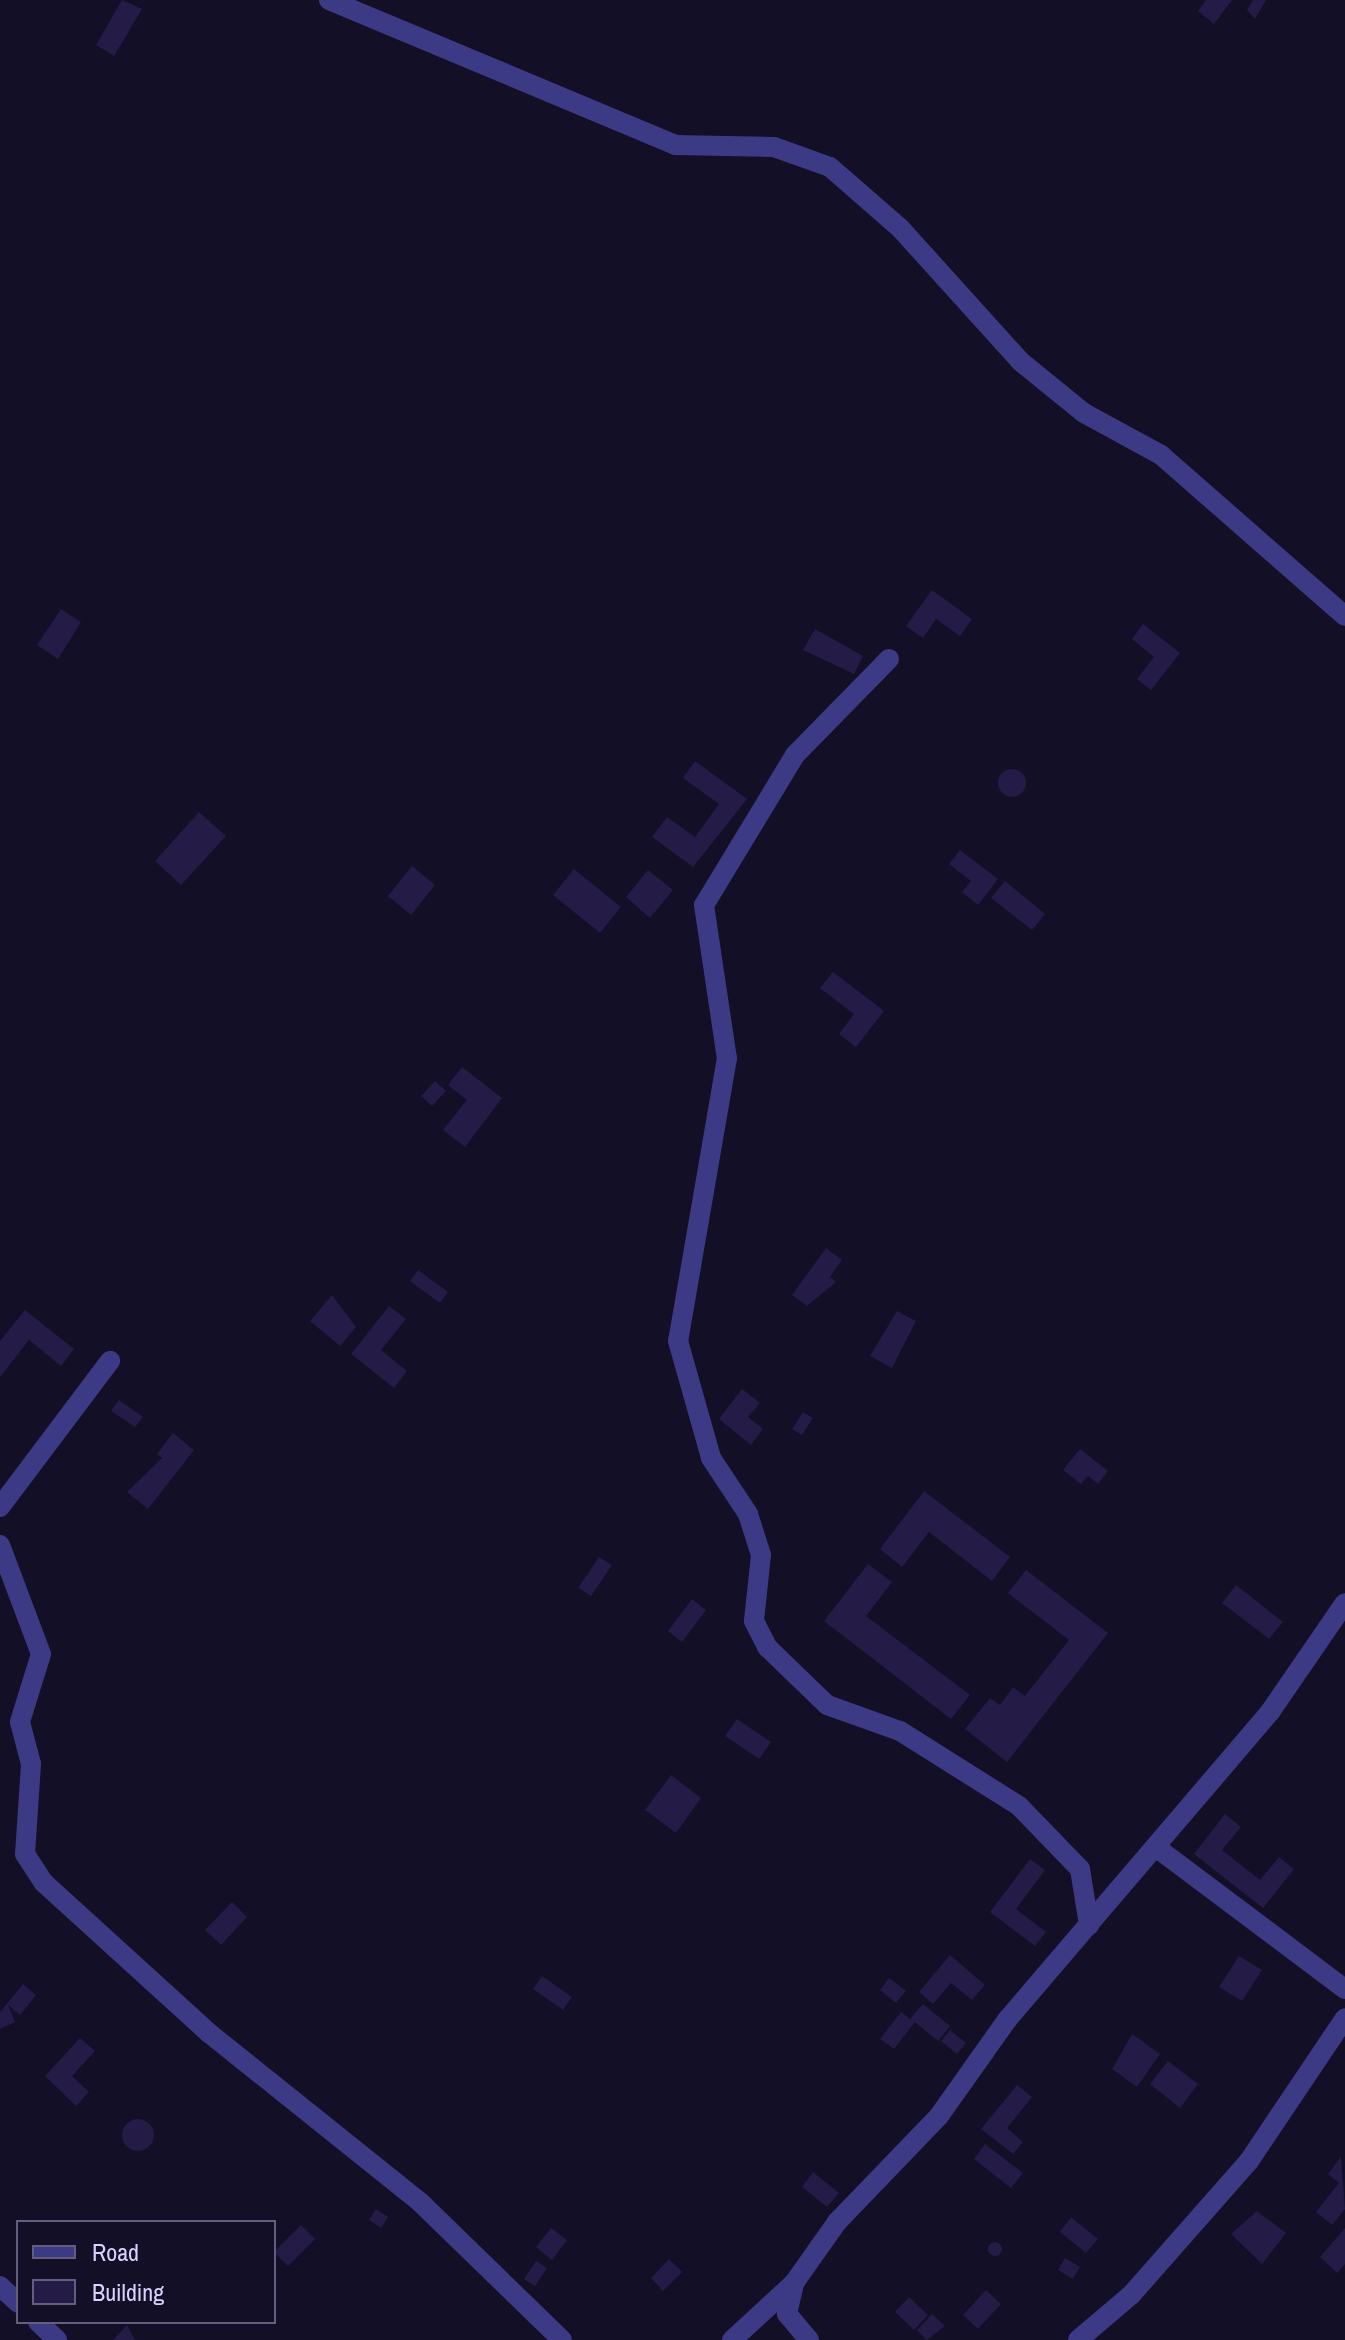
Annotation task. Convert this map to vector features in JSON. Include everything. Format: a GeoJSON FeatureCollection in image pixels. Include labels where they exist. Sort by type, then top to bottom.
{"type":"FeatureCollection","features":[{"type":"Feature","properties":{"kind":"street"},"geometry":{"type":"LineString","coordinates":[[329,0],[675,145],[774,147],[830,167],[900,228],[1020,361],[1084,413],[1161,455],[1345,616]]}},
{"type":"Feature","properties":{"kind":"street"},"geometry":{"type":"LineString","coordinates":[[889,659],[795,755],[704,905],[727,1058],[678,1341],[711,1458],[748,1514],[761,1555],[754,1621],[767,1647],[827,1705],[900,1731],[1019,1806],[1080,1869],[1089,1925]]}},
{"type":"Feature","properties":{"kind":"street"},"geometry":{"type":"LineString","coordinates":[[0,1507],[110,1361]]}},
{"type":"Feature","properties":{"kind":"street"},"geometry":{"type":"LineString","coordinates":[[0,1545],[41,1654],[20,1722],[31,1764],[25,1854],[43,1882],[209,2033],[420,2202],[562,2340]]}},
{"type":"Feature","properties":{"kind":"street"},"geometry":{"type":"LineString","coordinates":[[732,2340],[794,2283],[837,2222],[939,2116],[1007,2020],[1270,1712],[1345,1603]]}},
{"type":"Feature","properties":{"kind":"street"},"geometry":{"type":"LineString","coordinates":[[1157,1848],[1345,1989]]}},
{"type":"Feature","properties":{"kind":"street"},"geometry":{"type":"LineString","coordinates":[[1078,2340],[1131,2295],[1249,2161],[1343,2029]]}},
{"type":"Feature","properties":{"kind":"street"},"geometry":{"type":"LineString","coordinates":[[794,2283],[787,2314],[809,2340]]}},
{"type":"Feature","properties":{"kind":"street"},"geometry":{"type":"LineString","coordinates":[[0,2286],[16,2301]]}},
{"type":"Feature","properties":{"kind":"street"},"geometry":{"type":"LineString","coordinates":[[40,2324],[57,2340]]}},
{"type":"Feature","properties":{"kind":"building"},"geometry":{"type":"Polygon","coordinates":[[[122,0],[142,9],[114,56],[96,45],[122,0]]]}},
{"type":"Feature","properties":{"kind":"building"},"geometry":{"type":"Polygon","coordinates":[[[1206,0],[1232,0],[1214,24],[1198,11],[1206,0]]]}},
{"type":"Feature","properties":{"kind":"building"},"geometry":{"type":"Polygon","coordinates":[[[1253,0],[1266,0],[1255,19],[1247,10],[1253,0]]]}},
{"type":"Feature","properties":{"kind":"building"},"geometry":{"type":"Polygon","coordinates":[[[932,590],[972,619],[960,636],[936,619],[923,638],[906,626],[932,590]]]}},
{"type":"Feature","properties":{"kind":"building"},"geometry":{"type":"Polygon","coordinates":[[[61,609],[81,622],[58,659],[37,645],[61,609]]]}},
{"type":"Feature","properties":{"kind":"building"},"geometry":{"type":"Polygon","coordinates":[[[1143,624],[1180,653],[1151,690],[1137,679],[1154,657],[1132,639],[1143,624]]]}},
{"type":"Feature","properties":{"kind":"building"},"geometry":{"type":"Polygon","coordinates":[[[815,629],[863,656],[854,674],[803,650],[815,629]]]}},
{"type":"Feature","properties":{"kind":"building"},"geometry":{"type":"Polygon","coordinates":[[[695,761],[747,799],[693,867],[652,837],[667,817],[695,837],[719,804],[683,778],[695,761]]]}},
{"type":"Feature","properties":{"kind":"building"},"geometry":{"type":"Polygon","coordinates":[[[1012,769],[1022,773],[1026,783],[1022,793],[1012,797],[1002,793],[998,783],[1002,773],[1012,769]]]}},
{"type":"Feature","properties":{"kind":"building"},"geometry":{"type":"Polygon","coordinates":[[[199,812],[226,836],[181,885],[155,861],[199,812]]]}},
{"type":"Feature","properties":{"kind":"building"},"geometry":{"type":"Polygon","coordinates":[[[960,850],[998,879],[978,905],[962,892],[971,881],[949,864],[960,850]]]}},
{"type":"Feature","properties":{"kind":"building"},"geometry":{"type":"Polygon","coordinates":[[[412,866],[435,885],[411,915],[388,896],[412,866]]]}},
{"type":"Feature","properties":{"kind":"building"},"geometry":{"type":"Polygon","coordinates":[[[574,869],[621,907],[600,933],[553,895],[574,869]]]}},
{"type":"Feature","properties":{"kind":"building"},"geometry":{"type":"Polygon","coordinates":[[[648,870],[673,890],[650,918],[626,897],[648,870]]]}},
{"type":"Feature","properties":{"kind":"building"},"geometry":{"type":"Polygon","coordinates":[[[1005,881],[1045,914],[1032,930],[991,898],[1005,881]]]}},
{"type":"Feature","properties":{"kind":"building"},"geometry":{"type":"Polygon","coordinates":[[[833,972],[884,1011],[856,1047],[839,1034],[854,1014],[820,988],[833,972]]]}},
{"type":"Feature","properties":{"kind":"building"},"geometry":{"type":"Polygon","coordinates":[[[462,1067],[502,1098],[465,1147],[443,1130],[467,1100],[448,1085],[462,1067]]]}},
{"type":"Feature","properties":{"kind":"building"},"geometry":{"type":"Polygon","coordinates":[[[435,1081],[446,1091],[432,1106],[421,1096],[435,1081]]]}},
{"type":"Feature","properties":{"kind":"building"},"geometry":{"type":"Polygon","coordinates":[[[826,1248],[842,1260],[830,1277],[836,1282],[807,1306],[792,1295],[826,1248]]]}},
{"type":"Feature","properties":{"kind":"building"},"geometry":{"type":"Polygon","coordinates":[[[418,1270],[448,1292],[440,1303],[410,1281],[418,1270]]]}},
{"type":"Feature","properties":{"kind":"building"},"geometry":{"type":"Polygon","coordinates":[[[332,1295],[356,1327],[340,1346],[310,1321],[332,1295]]]}},
{"type":"Feature","properties":{"kind":"building"},"geometry":{"type":"Polygon","coordinates":[[[389,1306],[406,1319],[381,1350],[407,1371],[394,1388],[351,1354],[389,1306]]]}},
{"type":"Feature","properties":{"kind":"building"},"geometry":{"type":"Polygon","coordinates":[[[25,1310],[74,1349],[61,1366],[29,1340],[0,1377],[0,1341],[25,1310]]]}},
{"type":"Feature","properties":{"kind":"building"},"geometry":{"type":"Polygon","coordinates":[[[897,1311],[916,1321],[892,1368],[870,1356],[897,1311]]]}},
{"type":"Feature","properties":{"kind":"building"},"geometry":{"type":"Polygon","coordinates":[[[742,1389],[760,1403],[748,1417],[763,1429],[751,1445],[719,1419],[742,1389]]]}},
{"type":"Feature","properties":{"kind":"building"},"geometry":{"type":"Polygon","coordinates":[[[119,1400],[143,1417],[135,1427],[111,1411],[119,1400]]]}},
{"type":"Feature","properties":{"kind":"building"},"geometry":{"type":"Polygon","coordinates":[[[803,1412],[813,1418],[802,1435],[792,1429],[803,1412]]]}},
{"type":"Feature","properties":{"kind":"building"},"geometry":{"type":"Polygon","coordinates":[[[173,1433],[194,1450],[148,1509],[127,1492],[162,1458],[157,1454],[173,1433]]]}},
{"type":"Feature","properties":{"kind":"building"},"geometry":{"type":"Polygon","coordinates":[[[1080,1449],[1108,1471],[1098,1484],[1088,1476],[1081,1484],[1063,1470],[1080,1449]]]}},
{"type":"Feature","properties":{"kind":"building"},"geometry":{"type":"Polygon","coordinates":[[[924,1491],[1010,1557],[992,1581],[929,1532],[902,1567],[880,1549],[924,1491]]]}},
{"type":"Feature","properties":{"kind":"building"},"geometry":{"type":"Polygon","coordinates":[[[599,1557],[612,1565],[591,1596],[578,1588],[599,1557]]]}},
{"type":"Feature","properties":{"kind":"building"},"geometry":{"type":"Polygon","coordinates":[[[868,1564],[892,1582],[866,1616],[970,1695],[951,1719],[824,1621],[868,1564]]]}},
{"type":"Feature","properties":{"kind":"building"},"geometry":{"type":"Polygon","coordinates":[[[1026,1570],[1108,1633],[1007,1762],[965,1729],[990,1698],[1000,1705],[1013,1687],[1025,1696],[1069,1640],[1008,1593],[1026,1570]]]}},
{"type":"Feature","properties":{"kind":"building"},"geometry":{"type":"Polygon","coordinates":[[[1236,1585],[1283,1622],[1269,1639],[1222,1603],[1236,1585]]]}},
{"type":"Feature","properties":{"kind":"building"},"geometry":{"type":"Polygon","coordinates":[[[692,1599],[706,1610],[682,1642],[668,1631],[692,1599]]]}},
{"type":"Feature","properties":{"kind":"building"},"geometry":{"type":"Polygon","coordinates":[[[737,1719],[771,1742],[759,1759],[725,1736],[737,1719]]]}},
{"type":"Feature","properties":{"kind":"building"},"geometry":{"type":"Polygon","coordinates":[[[671,1775],[701,1798],[676,1833],[645,1810],[671,1775]]]}},
{"type":"Feature","properties":{"kind":"building"},"geometry":{"type":"Polygon","coordinates":[[[1225,1814],[1241,1827],[1222,1850],[1260,1880],[1279,1857],[1294,1869],[1263,1908],[1194,1854],[1225,1814]]]}},
{"type":"Feature","properties":{"kind":"building"},"geometry":{"type":"Polygon","coordinates":[[[1030,1859],[1045,1870],[1016,1909],[1046,1932],[1035,1946],[990,1912],[1030,1859]]]}},
{"type":"Feature","properties":{"kind":"building"},"geometry":{"type":"Polygon","coordinates":[[[232,1902],[247,1917],[221,1945],[205,1930],[232,1902]]]}},
{"type":"Feature","properties":{"kind":"building"},"geometry":{"type":"Polygon","coordinates":[[[950,1955],[985,1985],[972,2000],[951,1983],[933,2004],[919,1992],[950,1955]]]}},
{"type":"Feature","properties":{"kind":"building"},"geometry":{"type":"Polygon","coordinates":[[[1239,1956],[1262,1970],[1242,2001],[1219,1987],[1239,1956]]]}},
{"type":"Feature","properties":{"kind":"building"},"geometry":{"type":"Polygon","coordinates":[[[542,1976],[572,1997],[563,2010],[533,1989],[542,1976]]]}},
{"type":"Feature","properties":{"kind":"building"},"geometry":{"type":"Polygon","coordinates":[[[889,1978],[906,1991],[896,2003],[880,1990],[889,1978]]]}},
{"type":"Feature","properties":{"kind":"building"},"geometry":{"type":"Polygon","coordinates":[[[23,1984],[36,1995],[20,2015],[8,2005],[15,2022],[0,2029],[0,2012],[23,1984]]]}},
{"type":"Feature","properties":{"kind":"building"},"geometry":{"type":"Polygon","coordinates":[[[923,2004],[950,2026],[938,2041],[915,2022],[894,2049],[880,2039],[901,2012],[910,2019],[923,2004]]]}},
{"type":"Feature","properties":{"kind":"building"},"geometry":{"type":"Polygon","coordinates":[[[950,2030],[966,2043],[957,2054],[941,2041],[950,2030]]]}},
{"type":"Feature","properties":{"kind":"building"},"geometry":{"type":"Polygon","coordinates":[[[1132,2034],[1160,2054],[1137,2087],[1112,2069],[1132,2034]]]}},
{"type":"Feature","properties":{"kind":"building"},"geometry":{"type":"Polygon","coordinates":[[[80,2038],[95,2051],[72,2076],[89,2092],[76,2106],[45,2076],[80,2038]]]}},
{"type":"Feature","properties":{"kind":"building"},"geometry":{"type":"Polygon","coordinates":[[[1168,2061],[1198,2084],[1180,2108],[1150,2084],[1168,2061]]]}},
{"type":"Feature","properties":{"kind":"building"},"geometry":{"type":"Polygon","coordinates":[[[1017,2085],[1032,2097],[1007,2128],[1023,2142],[1013,2154],[981,2129],[1017,2085]]]}},
{"type":"Feature","properties":{"kind":"building"},"geometry":{"type":"Polygon","coordinates":[[[138,2119],[150,2123],[154,2135],[150,2147],[138,2151],[126,2147],[122,2135],[126,2123],[138,2119]]]}},
{"type":"Feature","properties":{"kind":"building"},"geometry":{"type":"Polygon","coordinates":[[[985,2144],[1023,2173],[1011,2188],[974,2159],[985,2144]]]}},
{"type":"Feature","properties":{"kind":"building"},"geometry":{"type":"Polygon","coordinates":[[[1341,2157],[1345,2209],[1332,2225],[1316,2212],[1339,2183],[1328,2174],[1341,2157]]]}},
{"type":"Feature","properties":{"kind":"building"},"geometry":{"type":"Polygon","coordinates":[[[813,2172],[839,2193],[827,2207],[802,2187],[813,2172]]]}},
{"type":"Feature","properties":{"kind":"building"},"geometry":{"type":"Polygon","coordinates":[[[376,2209],[388,2217],[381,2228],[369,2220],[376,2209]]]}},
{"type":"Feature","properties":{"kind":"building"},"geometry":{"type":"Polygon","coordinates":[[[1257,2211],[1286,2233],[1262,2264],[1231,2234],[1257,2211]]]}},
{"type":"Feature","properties":{"kind":"building"},"geometry":{"type":"Polygon","coordinates":[[[1071,2217],[1098,2239],[1086,2253],[1060,2232],[1071,2217]]]}},
{"type":"Feature","properties":{"kind":"building"},"geometry":{"type":"Polygon","coordinates":[[[301,2225],[315,2239],[288,2266],[276,2250],[301,2225]]]}},
{"type":"Feature","properties":{"kind":"building"},"geometry":{"type":"Polygon","coordinates":[[[551,2228],[567,2240],[552,2260],[536,2247],[551,2228]]]}},
{"type":"Feature","properties":{"kind":"building"},"geometry":{"type":"Polygon","coordinates":[[[1345,2228],[1345,2264],[1337,2273],[1320,2257],[1345,2228]]]}},
{"type":"Feature","properties":{"kind":"building"},"geometry":{"type":"Polygon","coordinates":[[[995,2242],[1002,2249],[995,2256],[988,2249],[995,2242]]]}},
{"type":"Feature","properties":{"kind":"building"},"geometry":{"type":"Polygon","coordinates":[[[1065,2258],[1080,2267],[1073,2279],[1058,2270],[1065,2258]]]}},
{"type":"Feature","properties":{"kind":"building"},"geometry":{"type":"Polygon","coordinates":[[[669,2259],[682,2272],[663,2291],[651,2278],[669,2259]]]}},
{"type":"Feature","properties":{"kind":"building"},"geometry":{"type":"Polygon","coordinates":[[[536,2261],[547,2268],[535,2286],[524,2279],[536,2261]]]}},
{"type":"Feature","properties":{"kind":"building"},"geometry":{"type":"Polygon","coordinates":[[[986,2290],[1001,2304],[978,2329],[963,2315],[986,2290]]]}},
{"type":"Feature","properties":{"kind":"building"},"geometry":{"type":"Polygon","coordinates":[[[909,2297],[928,2315],[914,2330],[895,2312],[909,2297]]]}},
{"type":"Feature","properties":{"kind":"building"},"geometry":{"type":"Polygon","coordinates":[[[932,2314],[945,2326],[927,2340],[917,2330],[932,2314]]]}},
{"type":"Feature","properties":{"kind":"building"},"geometry":{"type":"Polygon","coordinates":[[[127,2325],[135,2340],[113,2340],[127,2325]]]}}]}
